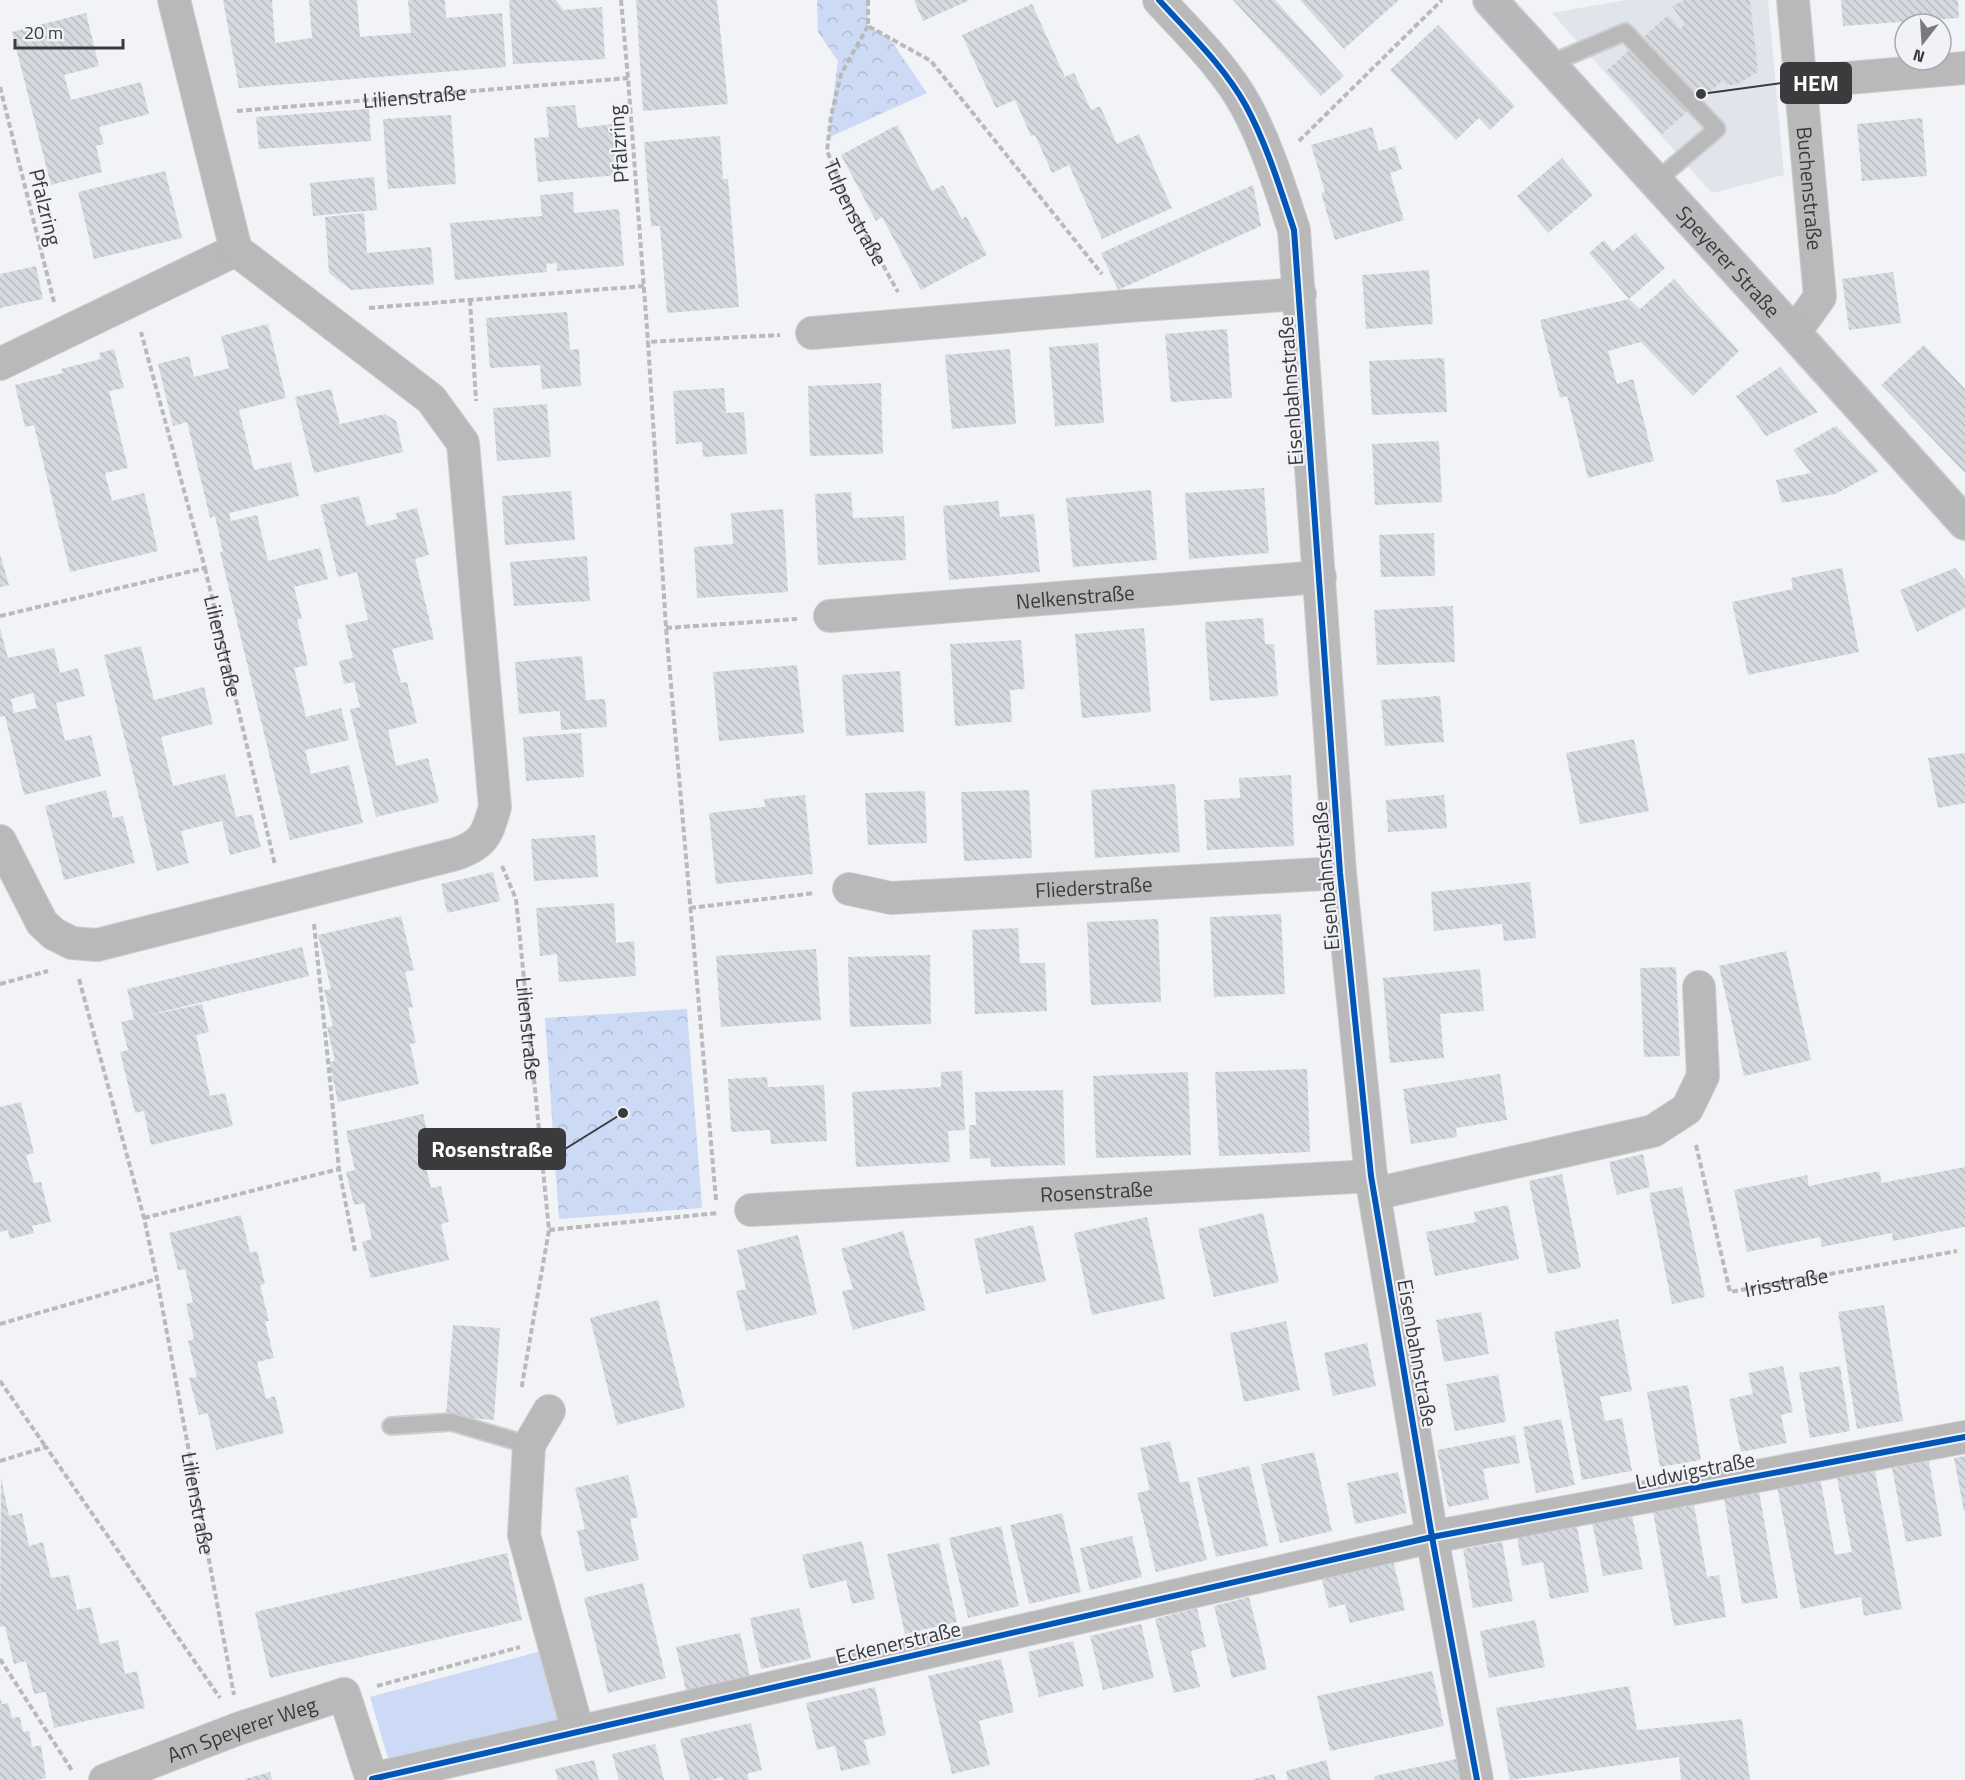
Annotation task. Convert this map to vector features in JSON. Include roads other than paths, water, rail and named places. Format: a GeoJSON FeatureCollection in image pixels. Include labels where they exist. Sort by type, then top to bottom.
{"type":"FeatureCollection","features":[{"type":"Feature","properties":{"kind":"main road","name":"Speyerer Straße"},"geometry":{"type":"LineString","coordinates":[[1490,0],[1965,523]]}},
{"type":"Feature","properties":{"kind":"street"},"geometry":{"type":"LineString","coordinates":[[0,841],[42,923],[54,934],[72,944],[98,945],[474,848],[488,832],[495,807],[463,443],[431,399],[236,250],[174,0]]}},
{"type":"Feature","properties":{"kind":"street","name":"Eisenbahnstraße"},"geometry":{"type":"LineString","coordinates":[[1159,0],[1216,62],[1245,105],[1273,167],[1294,230],[1340,873],[1373,1185],[1432,1537],[1477,1780]]}},
{"type":"Feature","properties":{"kind":"street","name":"Buchenstraße"},"geometry":{"type":"LineString","coordinates":[[1793,0],[1820,297],[1794,333]]}},
{"type":"Feature","properties":{"kind":"street"},"geometry":{"type":"LineString","coordinates":[[1802,82],[1965,68]]}},
{"type":"Feature","properties":{"kind":"street"},"geometry":{"type":"LineString","coordinates":[[0,364],[236,250]]}},
{"type":"Feature","properties":{"kind":"street"},"geometry":{"type":"LineString","coordinates":[[812,333],[1127,306],[1300,294]]}},
{"type":"Feature","properties":{"kind":"street","name":"Nelkenstraße"},"geometry":{"type":"LineString","coordinates":[[830,616],[1320,578]]}},
{"type":"Feature","properties":{"kind":"street","name":"Fliederstraße"},"geometry":{"type":"LineString","coordinates":[[849,889],[891,898],[1340,873]]}},
{"type":"Feature","properties":{"kind":"street"},"geometry":{"type":"LineString","coordinates":[[1373,1185],[1653,1131],[1688,1109],[1703,1076],[1699,987]]}},
{"type":"Feature","properties":{"kind":"street","name":"Rosenstraße"},"geometry":{"type":"LineString","coordinates":[[751,1210],[1373,1185]]}},
{"type":"Feature","properties":{"kind":"street"},"geometry":{"type":"LineString","coordinates":[[549,1411],[529,1445],[524,1535],[578,1732]]}},
{"type":"Feature","properties":{"kind":"street","name":"Ludwigstraße"},"geometry":{"type":"LineString","coordinates":[[1432,1537],[1965,1437]]}},
{"type":"Feature","properties":{"kind":"street","name":"Eckenerstraße"},"geometry":{"type":"LineString","coordinates":[[372,1780],[1432,1537]]}},
{"type":"Feature","properties":{"kind":"street","name":"Am Speyerer Weg"},"geometry":{"type":"LineString","coordinates":[[105,1780],[240,1728],[344,1694],[372,1780]]}},
{"type":"Feature","properties":{"kind":"lane"},"geometry":{"type":"LineString","coordinates":[[1550,64],[1625,32],[1717,129],[1656,181]]}},
{"type":"Feature","properties":{"kind":"lane"},"geometry":{"type":"LineString","coordinates":[[391,1426],[450,1422],[529,1445]]}},
{"type":"Feature","properties":{"kind":"place","name":"HEM"},"geometry":{"type":"Point","coordinates":[1701,94]}},
{"type":"Feature","properties":{"kind":"place","name":"Rosenstraße"},"geometry":{"type":"Point","coordinates":[623,1113]}}]}
